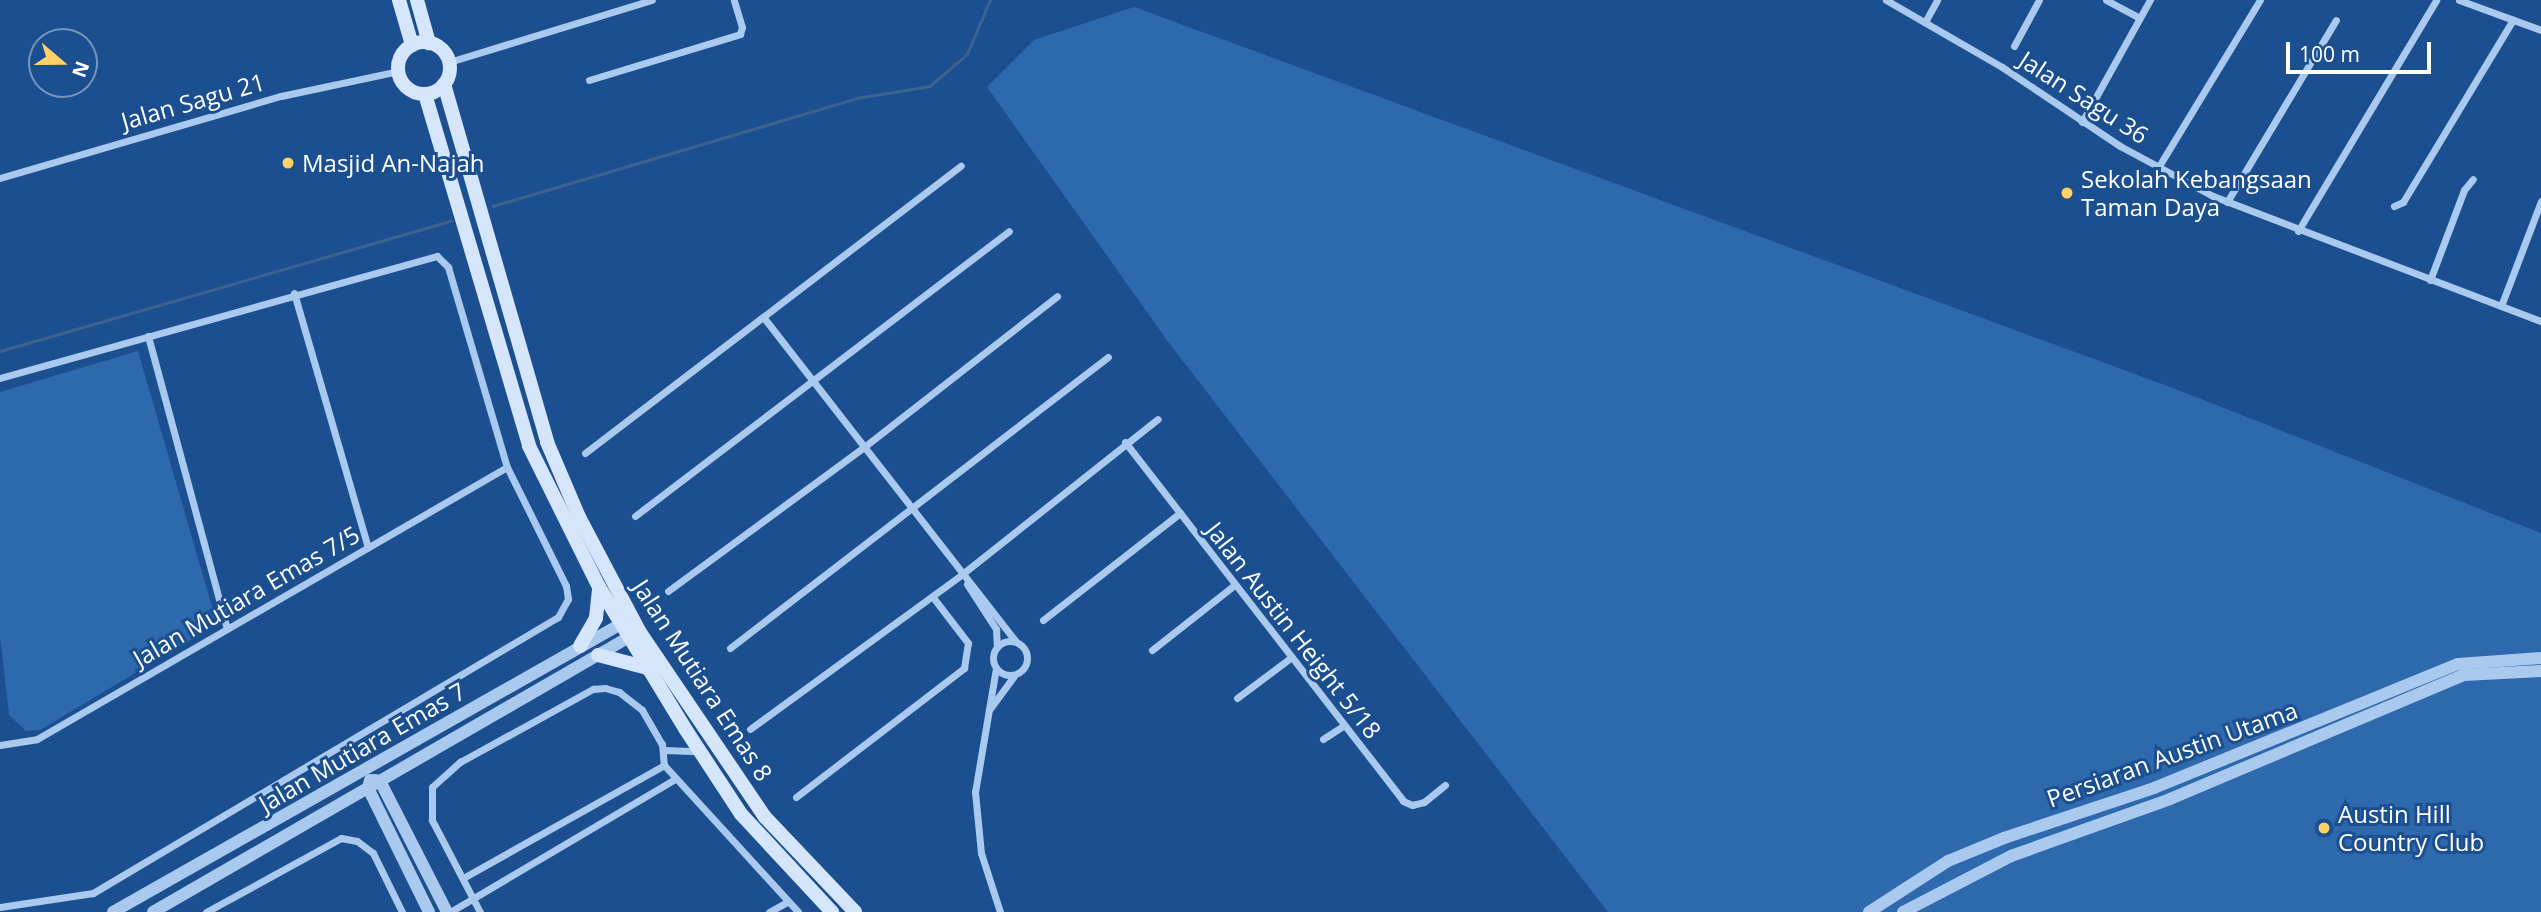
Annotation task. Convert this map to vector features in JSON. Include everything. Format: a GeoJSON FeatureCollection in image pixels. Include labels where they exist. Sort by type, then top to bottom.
{"type":"FeatureCollection","features":[{"type":"Feature","properties":{"kind":"main road"},"geometry":{"type":"LineString","coordinates":[[399,0],[412,46]]}},
{"type":"Feature","properties":{"kind":"main road"},"geometry":{"type":"LineString","coordinates":[[417,0],[429,43]]}},
{"type":"Feature","properties":{"kind":"main road"},"geometry":{"type":"LineString","coordinates":[[429,43],[442,49],[449,62],[444,84],[425,94],[405,85],[399,71],[402,56],[412,46],[429,43]]}},
{"type":"Feature","properties":{"kind":"main road","name":"Jalan Mutiara Emas 8"},"geometry":{"type":"LineString","coordinates":[[444,84],[547,442],[648,668],[741,814],[832,912]]}},
{"type":"Feature","properties":{"kind":"main road","name":"Jalan Mutiara Emas 8"},"geometry":{"type":"LineString","coordinates":[[425,94],[529,446],[599,587],[765,817],[855,912]]}},
{"type":"Feature","properties":{"kind":"main road"},"geometry":{"type":"LineString","coordinates":[[580,646],[596,618],[599,587]]}},
{"type":"Feature","properties":{"kind":"main road"},"geometry":{"type":"LineString","coordinates":[[598,655],[648,668]]}},
{"type":"Feature","properties":{"kind":"street"},"geometry":{"type":"LineString","coordinates":[[449,62],[652,0]]}},
{"type":"Feature","properties":{"kind":"street"},"geometry":{"type":"LineString","coordinates":[[589,80],[737,36],[742,27],[734,0]]}},
{"type":"Feature","properties":{"kind":"street","name":"Jalan Sagu 36"},"geometry":{"type":"LineString","coordinates":[[1886,0],[2082,122],[2227,202],[2541,321]]}},
{"type":"Feature","properties":{"kind":"street"},"geometry":{"type":"LineString","coordinates":[[1925,22],[1937,0]]}},
{"type":"Feature","properties":{"kind":"street"},"geometry":{"type":"LineString","coordinates":[[2014,46],[2039,0]]}},
{"type":"Feature","properties":{"kind":"street"},"geometry":{"type":"LineString","coordinates":[[2106,0],[2140,18]]}},
{"type":"Feature","properties":{"kind":"street"},"geometry":{"type":"LineString","coordinates":[[2082,122],[2150,0]]}},
{"type":"Feature","properties":{"kind":"street"},"geometry":{"type":"LineString","coordinates":[[2159,166],[2260,0]]}},
{"type":"Feature","properties":{"kind":"street"},"geometry":{"type":"LineString","coordinates":[[2298,230],[2436,0]]}},
{"type":"Feature","properties":{"kind":"street"},"geometry":{"type":"LineString","coordinates":[[2459,0],[2541,30]]}},
{"type":"Feature","properties":{"kind":"street"},"geometry":{"type":"LineString","coordinates":[[2227,202],[2336,20]]}},
{"type":"Feature","properties":{"kind":"street"},"geometry":{"type":"LineString","coordinates":[[2394,206],[2403,202],[2513,20]]}},
{"type":"Feature","properties":{"kind":"street","name":"Jalan Sagu 21"},"geometry":{"type":"LineString","coordinates":[[0,177],[281,96],[399,71]]}},
{"type":"Feature","properties":{"kind":"street"},"geometry":{"type":"LineString","coordinates":[[585,453],[961,166]]}},
{"type":"Feature","properties":{"kind":"street"},"geometry":{"type":"LineString","coordinates":[[2430,280],[2464,190],[2473,179]]}},
{"type":"Feature","properties":{"kind":"street"},"geometry":{"type":"LineString","coordinates":[[2501,306],[2541,201]]}},
{"type":"Feature","properties":{"kind":"street"},"geometry":{"type":"LineString","coordinates":[[635,516],[1009,231]]}},
{"type":"Feature","properties":{"kind":"street"},"geometry":{"type":"LineString","coordinates":[[0,378],[432,255],[442,258],[450,273],[506,467],[566,586],[568,599],[558,617],[91,894],[0,907]]}},
{"type":"Feature","properties":{"kind":"street"},"geometry":{"type":"LineString","coordinates":[[294,293],[368,547]]}},
{"type":"Feature","properties":{"kind":"street"},"geometry":{"type":"LineString","coordinates":[[668,591],[864,447],[1057,296]]}},
{"type":"Feature","properties":{"kind":"street"},"geometry":{"type":"LineString","coordinates":[[764,318],[1028,659],[989,710]]}},
{"type":"Feature","properties":{"kind":"street"},"geometry":{"type":"LineString","coordinates":[[148,335],[227,629]]}},
{"type":"Feature","properties":{"kind":"street"},"geometry":{"type":"LineString","coordinates":[[730,648],[1108,357]]}},
{"type":"Feature","properties":{"kind":"street"},"geometry":{"type":"LineString","coordinates":[[750,729],[961,575],[1125,442],[1158,419]]}},
{"type":"Feature","properties":{"kind":"street","name":"Jalan Austin Height 5/18"},"geometry":{"type":"LineString","coordinates":[[1125,442],[1289,659],[1403,800],[1412,805],[1424,802],[1445,785]]}},
{"type":"Feature","properties":{"kind":"street","name":"Jalan Mutiara Emas 7/5"},"geometry":{"type":"LineString","coordinates":[[0,745],[37,739],[506,467]]}},
{"type":"Feature","properties":{"kind":"street"},"geometry":{"type":"LineString","coordinates":[[1043,620],[1180,513]]}},
{"type":"Feature","properties":{"kind":"street"},"geometry":{"type":"LineString","coordinates":[[967,583],[996,629],[996,668],[978,753],[975,806],[981,853],[1000,912]]}},
{"type":"Feature","properties":{"kind":"street"},"geometry":{"type":"LineString","coordinates":[[1152,650],[1233,586]]}},
{"type":"Feature","properties":{"kind":"street"},"geometry":{"type":"LineString","coordinates":[[796,797],[964,668],[968,643],[932,596]]}},
{"type":"Feature","properties":{"kind":"street","name":"Jalan Mutiara Emas 7"},"geometry":{"type":"LineString","coordinates":[[113,912],[580,646],[630,627]]}},
{"type":"Feature","properties":{"kind":"street","name":"Jalan Mutiara Emas 7"},"geometry":{"type":"LineString","coordinates":[[153,912],[598,655],[630,627]]}},
{"type":"Feature","properties":{"kind":"street"},"geometry":{"type":"LineString","coordinates":[[997,647],[1016,642]]}},
{"type":"Feature","properties":{"kind":"street","name":"Persiaran Austin Utama"},"geometry":{"type":"LineString","coordinates":[[1869,912],[1929,873],[1982,847],[2261,747],[2458,664],[2541,658]]}},
{"type":"Feature","properties":{"kind":"street"},"geometry":{"type":"LineString","coordinates":[[1237,698],[1289,659]]}},
{"type":"Feature","properties":{"kind":"street"},"geometry":{"type":"LineString","coordinates":[[996,668],[1015,675]]}},
{"type":"Feature","properties":{"kind":"street","name":"Persiaran Austin Utama"},"geometry":{"type":"LineString","coordinates":[[1903,912],[2011,856],[2170,799],[2464,675],[2541,671]]}},
{"type":"Feature","properties":{"kind":"street"},"geometry":{"type":"LineString","coordinates":[[480,912],[429,814],[430,793],[440,776],[593,689],[619,692],[634,702],[648,719],[664,750],[664,765],[797,912]]}},
{"type":"Feature","properties":{"kind":"street"},"geometry":{"type":"LineString","coordinates":[[1323,739],[1343,726]]}},
{"type":"Feature","properties":{"kind":"street"},"geometry":{"type":"LineString","coordinates":[[664,750],[700,751]]}},
{"type":"Feature","properties":{"kind":"street"},"geometry":{"type":"LineString","coordinates":[[383,759],[373,783],[429,912]]}},
{"type":"Feature","properties":{"kind":"street"},"geometry":{"type":"LineString","coordinates":[[463,878],[664,765]]}},
{"type":"Feature","properties":{"kind":"street"},"geometry":{"type":"LineString","coordinates":[[351,777],[373,783],[449,912],[675,779]]}},
{"type":"Feature","properties":{"kind":"street"},"geometry":{"type":"LineString","coordinates":[[205,912],[335,839],[357,841],[377,860],[402,912]]}},
{"type":"Feature","properties":{"kind":"street"},"geometry":{"type":"LineString","coordinates":[[769,912],[787,902]]}},
{"type":"Feature","properties":{"kind":"shaded area"},"geometry":{"type":"Polygon","coordinates":[[[1134,7],[2173,388],[2541,533],[2541,912],[1608,912],[1169,343],[987,87],[1034,40],[1134,7]]]}},
{"type":"Feature","properties":{"kind":"shaded area"},"geometry":{"type":"Polygon","coordinates":[[[138,351],[217,624],[40,730],[26,731],[9,715],[0,636],[0,392],[138,351]]]}},
{"type":"Feature","properties":{"kind":"waterway"},"geometry":{"type":"LineString","coordinates":[[493,206],[857,98],[930,86],[967,54],[990,0]]}},
{"type":"Feature","properties":{"kind":"waterway"},"geometry":{"type":"LineString","coordinates":[[0,351],[451,221]]}},
{"type":"Feature","properties":{"kind":"place","name":"Masjid An-Najah"},"geometry":{"type":"Point","coordinates":[288,163]}},
{"type":"Feature","properties":{"kind":"place","name":"Sekolah Kebangsaan Taman Daya"},"geometry":{"type":"Point","coordinates":[2067,193]}},
{"type":"Feature","properties":{"kind":"place","name":"Austin Hill Country Club"},"geometry":{"type":"Point","coordinates":[2324,828]}}]}
